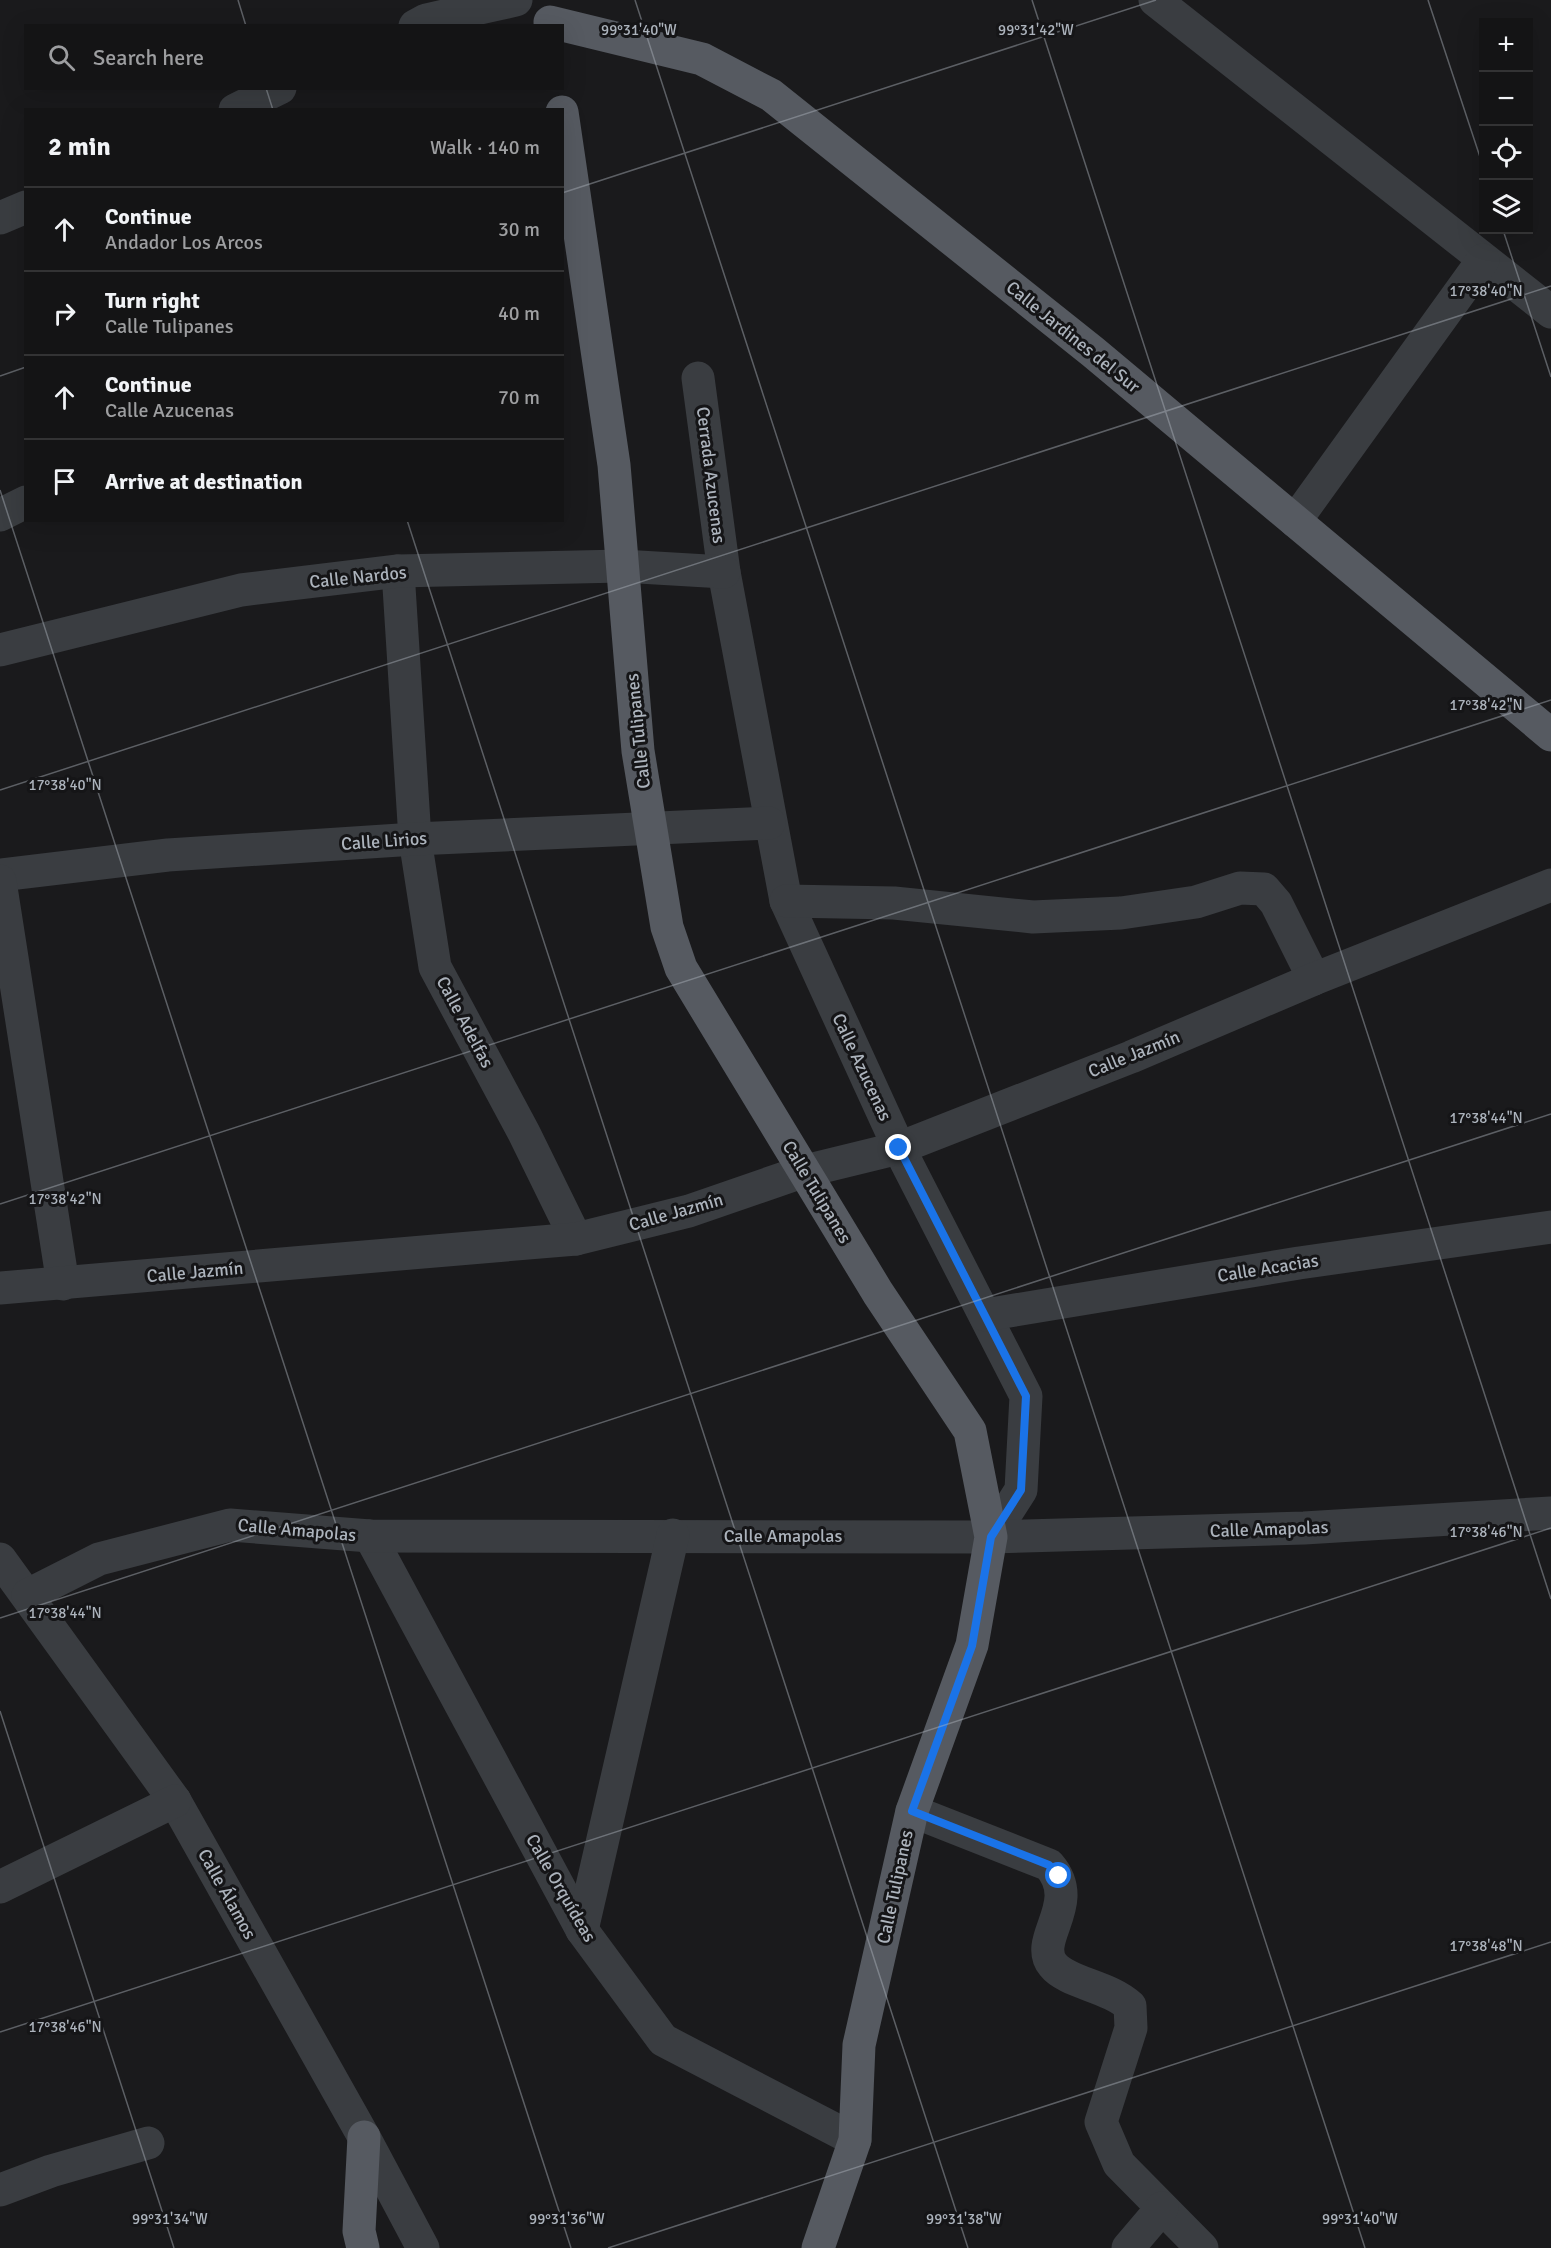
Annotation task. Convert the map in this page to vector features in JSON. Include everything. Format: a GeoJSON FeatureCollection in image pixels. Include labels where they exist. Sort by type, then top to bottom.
{"type":"FeatureCollection","features":[{"type":"Feature","properties":{"kind":"main road","name":"Calle Jardines del Sur"},"geometry":{"type":"LineString","coordinates":[[550,16],[702,59],[771,95],[1093,352],[1551,735]]}},
{"type":"Feature","properties":{"kind":"main road","name":"Calle Tulipanes"},"geometry":{"type":"LineString","coordinates":[[559,90],[562,108]]}},
{"type":"Feature","properties":{"kind":"main road","name":"Calle Tulipanes"},"geometry":{"type":"LineString","coordinates":[[564,139],[571,238],[614,465],[638,751],[667,927],[681,968],[878,1293],[970,1431],[991,1537],[972,1646],[912,1811],[859,2045],[855,2140],[822,2246]]}},
{"type":"Feature","properties":{"kind":"main road"},"geometry":{"type":"LineString","coordinates":[[363,2248],[359,2231],[364,2137]]}},
{"type":"Feature","properties":{"kind":"street"},"geometry":{"type":"LineString","coordinates":[[419,24],[426,20],[516,0]]}},
{"type":"Feature","properties":{"kind":"street"},"geometry":{"type":"LineString","coordinates":[[1155,0],[1551,312]]}},
{"type":"Feature","properties":{"kind":"street"},"geometry":{"type":"LineString","coordinates":[[239,108],[276,90]]}},
{"type":"Feature","properties":{"kind":"street"},"geometry":{"type":"LineString","coordinates":[[0,218],[24,208]]}},
{"type":"Feature","properties":{"kind":"street"},"geometry":{"type":"LineString","coordinates":[[1295,521],[1483,260]]}},
{"type":"Feature","properties":{"kind":"street","name":"Cerrada Azucenas"},"geometry":{"type":"LineString","coordinates":[[698,378],[723,572]]}},
{"type":"Feature","properties":{"kind":"street"},"geometry":{"type":"LineString","coordinates":[[0,515],[24,503]]}},
{"type":"Feature","properties":{"kind":"street","name":"Calle Nardos"},"geometry":{"type":"LineString","coordinates":[[0,650],[242,590],[398,572],[622,566],[723,572]]}},
{"type":"Feature","properties":{"kind":"street","name":"Calle Adelfas"},"geometry":{"type":"LineString","coordinates":[[398,572],[415,838],[435,967],[524,1133],[576,1239]]}},
{"type":"Feature","properties":{"kind":"street","name":"Calle Azucenas"},"geometry":{"type":"LineString","coordinates":[[723,572],[769,823],[786,901],[899,1148],[1026,1396],[1021,1490],[991,1537]]}},
{"type":"Feature","properties":{"kind":"street","name":"Calle Lirios"},"geometry":{"type":"LineString","coordinates":[[0,875],[168,855],[415,838],[650,826],[769,823]]}},
{"type":"Feature","properties":{"kind":"street"},"geometry":{"type":"LineString","coordinates":[[0,881],[63,1284]]}},
{"type":"Feature","properties":{"kind":"street","name":"Calle Jazmín"},"geometry":{"type":"LineString","coordinates":[[0,1288],[576,1239],[689,1211],[804,1171],[899,1148],[1120,1061],[1314,978],[1551,885]]}},
{"type":"Feature","properties":{"kind":"street"},"geometry":{"type":"LineString","coordinates":[[786,901],[894,903],[1033,917],[1121,913],[1196,902],[1240,888],[1264,889],[1276,903],[1314,978]]}},
{"type":"Feature","properties":{"kind":"street","name":"Calle Acacias"},"geometry":{"type":"LineString","coordinates":[[985,1315],[1299,1263],[1551,1227]]}},
{"type":"Feature","properties":{"kind":"street","name":"Calle Amapolas"},"geometry":{"type":"LineString","coordinates":[[28,1595],[99,1559],[230,1525],[370,1536],[991,1537],[1304,1528],[1551,1513]]}},
{"type":"Feature","properties":{"kind":"street"},"geometry":{"type":"LineString","coordinates":[[582,1930],[673,1535]]}},
{"type":"Feature","properties":{"kind":"street","name":"Calle Orquídeas"},"geometry":{"type":"LineString","coordinates":[[370,1536],[582,1930],[663,2040],[855,2140]]}},
{"type":"Feature","properties":{"kind":"street","name":"Calle Álamos"},"geometry":{"type":"LineString","coordinates":[[0,1559],[175,1801],[364,2137],[423,2248]]}},
{"type":"Feature","properties":{"kind":"street"},"geometry":{"type":"LineString","coordinates":[[0,1887],[175,1801]]}},
{"type":"Feature","properties":{"kind":"street"},"geometry":{"type":"LineString","coordinates":[[912,1811],[1049,1865],[1059,1876],[1064,1895],[1047,1949],[1052,1964],[1069,1975],[1119,1996],[1130,2006],[1131,2028],[1101,2122],[1119,2164],[1202,2248]]}},
{"type":"Feature","properties":{"kind":"street"},"geometry":{"type":"LineString","coordinates":[[0,2190],[51,2171],[148,2143]]}},
{"type":"Feature","properties":{"kind":"street"},"geometry":{"type":"LineString","coordinates":[[1128,2248],[1162,2208]]}},
{"type":"Feature","properties":{"kind":"route"},"geometry":{"type":"LineString","coordinates":[[899,1148],[1026,1396],[1021,1490],[991,1537],[972,1646],[912,1811],[1049,1865],[1059,1876]]}}]}
